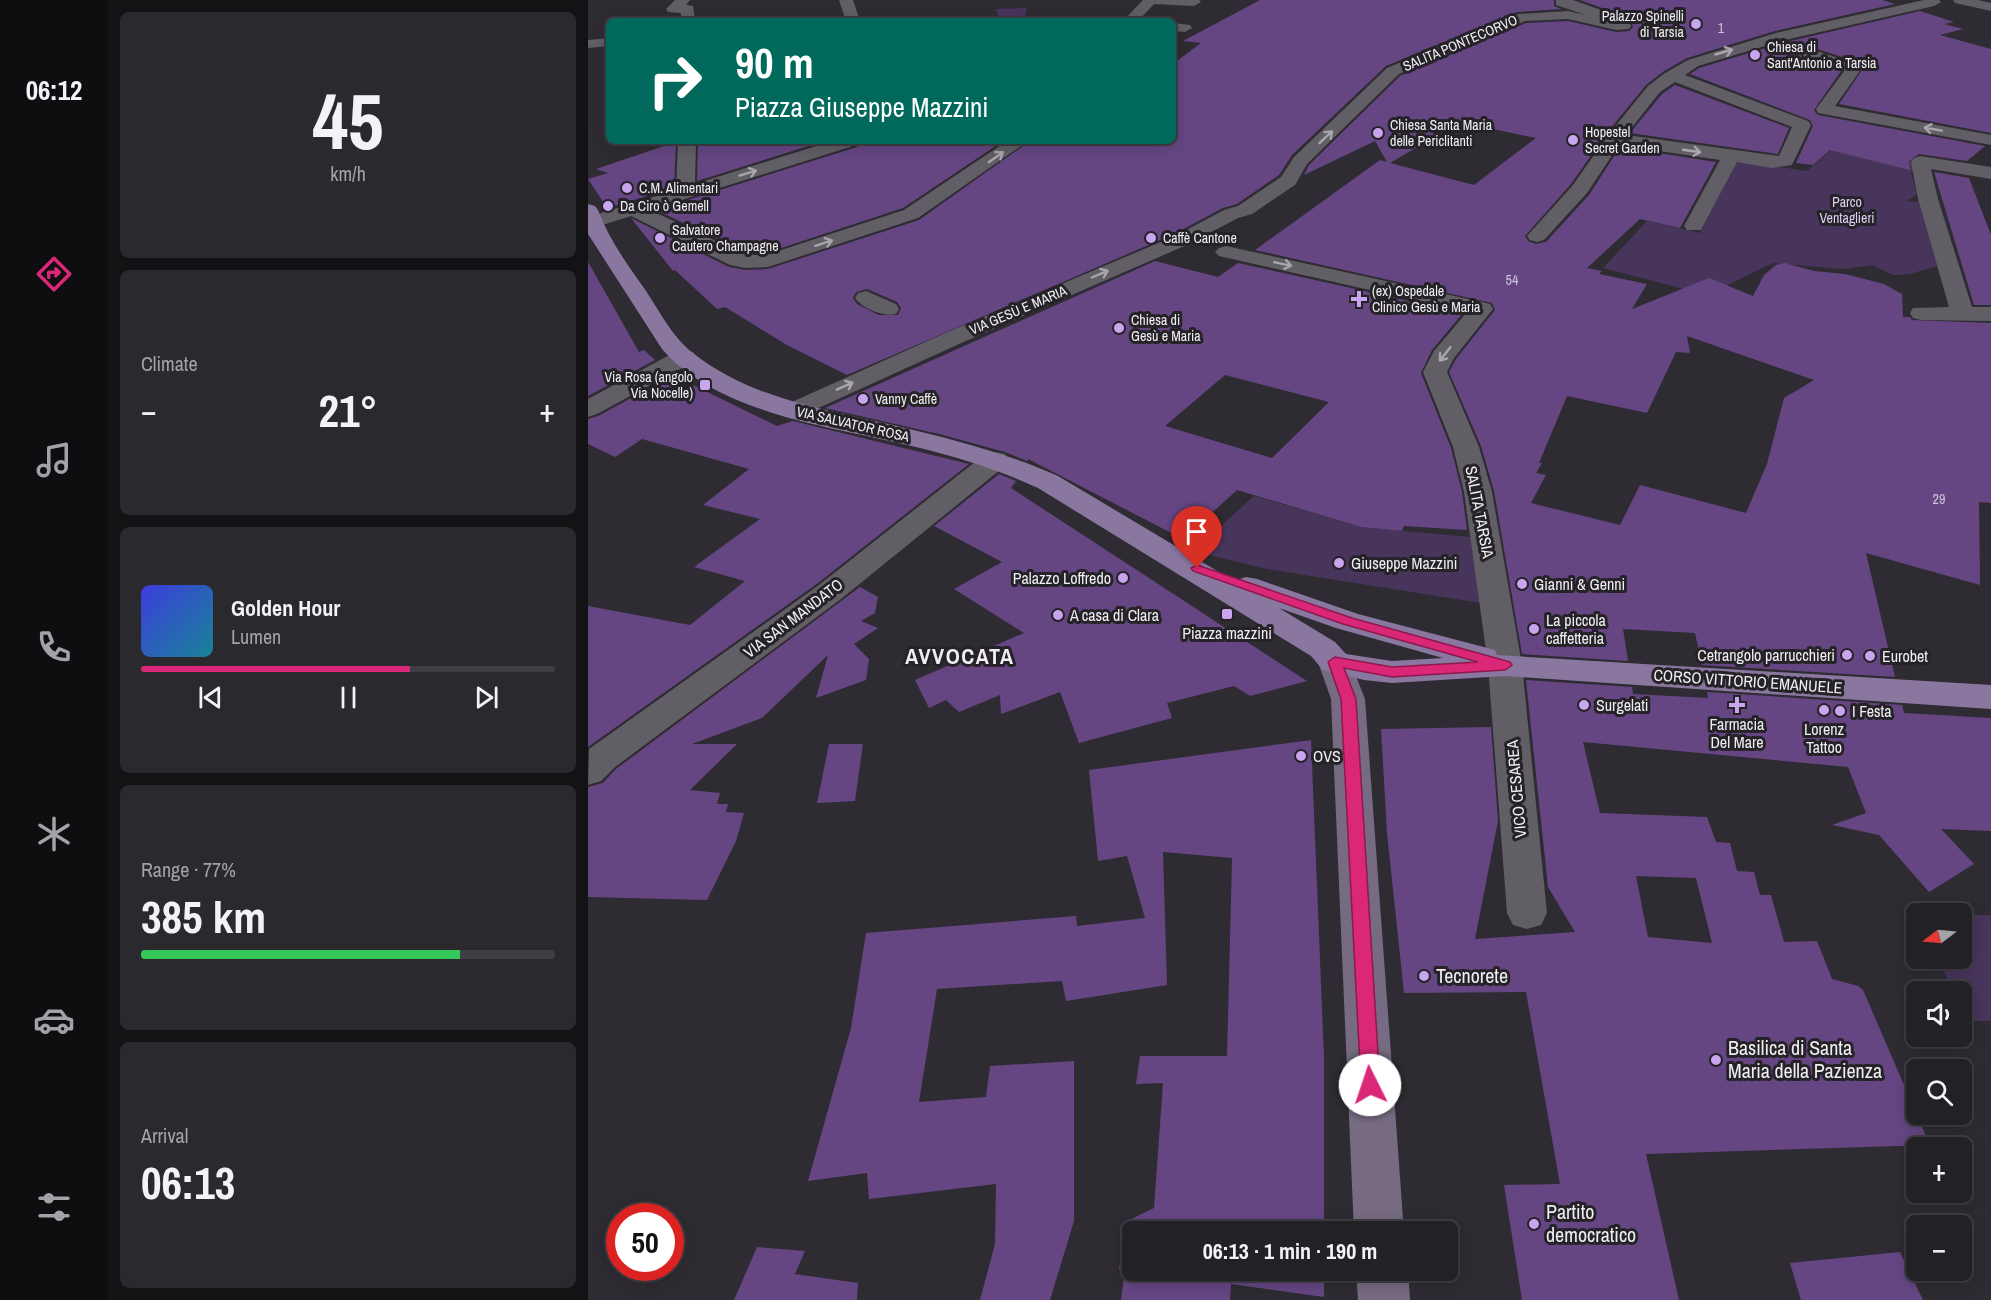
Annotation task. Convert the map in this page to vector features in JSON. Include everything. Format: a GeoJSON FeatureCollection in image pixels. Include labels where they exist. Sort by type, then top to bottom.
{"type":"FeatureCollection","features":[{"type":"Feature","properties":{"kind":"main road","name":"VIA SALVATOR ROSA"},"geometry":{"type":"LineString","coordinates":[[589,219],[606,249],[670,343],[684,357],[723,382],[792,411],[898,434],[1020,469],[1048,482],[1182,563]]}},
{"type":"Feature","properties":{"kind":"main road"},"geometry":{"type":"LineString","coordinates":[[1182,563],[1347,621],[1462,651],[1505,665]]}},
{"type":"Feature","properties":{"kind":"main road"},"geometry":{"type":"LineString","coordinates":[[1182,563],[1323,649],[1335,662],[1348,699],[1378,1221]]}},
{"type":"Feature","properties":{"kind":"main road"},"geometry":{"type":"LineString","coordinates":[[1335,662],[1352,653],[1387,648],[1462,651]]}},
{"type":"Feature","properties":{"kind":"main road"},"geometry":{"type":"LineString","coordinates":[[1335,662],[1392,672],[1505,665]]}},
{"type":"Feature","properties":{"kind":"main road","name":"CORSO VITTORIO EMANUELE"},"geometry":{"type":"LineString","coordinates":[[1505,665],[1991,697]]}},
{"type":"Feature","properties":{"kind":"main road"},"geometry":{"type":"LineString","coordinates":[[1383,1281],[1384,1300]]}},
{"type":"Feature","properties":{"kind":"street"},"geometry":{"type":"LineString","coordinates":[[846,0],[852,18]]}},
{"type":"Feature","properties":{"kind":"street"},"geometry":{"type":"LineString","coordinates":[[1133,18],[1151,0],[1194,2]]}},
{"type":"Feature","properties":{"kind":"street","name":"SALITA PONTECORVO"},"geometry":{"type":"LineString","coordinates":[[1288,181],[1300,161],[1393,71],[1522,17],[1560,14],[1624,26],[1624,23],[1561,2],[1566,0]]}},
{"type":"Feature","properties":{"kind":"street"},"geometry":{"type":"LineString","coordinates":[[1537,236],[1580,189],[1616,137],[1671,76],[1704,59],[1771,39],[1934,2],[1931,0]]}},
{"type":"Feature","properties":{"kind":"street"},"geometry":{"type":"LineString","coordinates":[[1960,0],[1991,7]]}},
{"type":"Feature","properties":{"kind":"street"},"geometry":{"type":"LineString","coordinates":[[588,44],[606,42]]}},
{"type":"Feature","properties":{"kind":"street"},"geometry":{"type":"LineString","coordinates":[[1810,54],[1854,68],[1824,109],[1991,140]]}},
{"type":"Feature","properties":{"kind":"street"},"geometry":{"type":"LineString","coordinates":[[1616,137],[1731,157],[1784,162],[1803,126],[1694,82],[1671,76]]}},
{"type":"Feature","properties":{"kind":"street"},"geometry":{"type":"LineString","coordinates":[[1712,106],[1799,123]]}},
{"type":"Feature","properties":{"kind":"street"},"geometry":{"type":"LineString","coordinates":[[685,192],[687,144]]}},
{"type":"Feature","properties":{"kind":"street"},"geometry":{"type":"LineString","coordinates":[[589,219],[632,209],[840,144]]}},
{"type":"Feature","properties":{"kind":"street"},"geometry":{"type":"LineString","coordinates":[[632,209],[738,260],[758,262],[785,260],[911,214],[1015,144]]}},
{"type":"Feature","properties":{"kind":"street"},"geometry":{"type":"LineString","coordinates":[[1694,226],[1731,157]]}},
{"type":"Feature","properties":{"kind":"street"},"geometry":{"type":"LineString","coordinates":[[1963,314],[1928,199],[1920,162],[1991,179]]}},
{"type":"Feature","properties":{"kind":"street","name":"VIA GESÙ E MARIA"},"geometry":{"type":"LineString","coordinates":[[792,411],[947,337],[1182,240],[1231,214],[1245,210],[1288,181]]}},
{"type":"Feature","properties":{"kind":"street"},"geometry":{"type":"LineString","coordinates":[[1245,210],[1274,217]]}},
{"type":"Feature","properties":{"kind":"street","name":"SALITA TARSIA"},"geometry":{"type":"LineString","coordinates":[[1245,238],[1226,252],[1482,309],[1443,356],[1435,372],[1466,447],[1477,483],[1505,665]]}},
{"type":"Feature","properties":{"kind":"street"},"geometry":{"type":"LineString","coordinates":[[866,298],[888,309]]}},
{"type":"Feature","properties":{"kind":"street"},"geometry":{"type":"LineString","coordinates":[[1921,313],[1991,314]]}},
{"type":"Feature","properties":{"kind":"street"},"geometry":{"type":"LineString","coordinates":[[588,409],[684,357]]}},
{"type":"Feature","properties":{"kind":"street","name":"VIA SAN MANDATO"},"geometry":{"type":"LineString","coordinates":[[588,772],[602,758],[830,592],[995,460]]}},
{"type":"Feature","properties":{"kind":"street","name":"VICO CESAREA"},"geometry":{"type":"LineString","coordinates":[[1505,665],[1527,913]]}},
{"type":"Feature","properties":{"kind":"green space"},"geometry":{"type":"Polygon","coordinates":[[[1027,8],[1025,18],[999,18],[996,9],[1027,8]]]}},
{"type":"Feature","properties":{"kind":"green space","name":"Parco Ventaglieri"},"geometry":{"type":"Polygon","coordinates":[[[1837,145],[1913,157],[1914,172],[1911,172],[1917,195],[1906,201],[1919,202],[1937,266],[1910,274],[1893,275],[1872,265],[1843,269],[1773,263],[1707,295],[1603,268],[1647,221],[1700,233],[1737,161],[1807,171],[1837,145]]]}},
{"type":"Feature","properties":{"kind":"green space"},"geometry":{"type":"Polygon","coordinates":[[[1254,496],[1361,527],[1470,537],[1481,603],[1267,569],[1193,551],[1254,496]]]}},
{"type":"Feature","properties":{"kind":"green space"},"geometry":{"type":"Polygon","coordinates":[[[1972,915],[1991,915],[1991,1021],[1972,1021],[1972,981],[1948,981],[1943,969],[1972,969],[1972,915]]]}},
{"type":"Feature","properties":{"kind":"building"},"geometry":{"type":"Polygon","coordinates":[[[1260,0],[1554,0],[1554,6],[1561,9],[1517,12],[1386,66],[1292,155],[1279,175],[1237,204],[1223,208],[1174,234],[847,375],[787,345],[725,307],[717,309],[675,270],[673,271],[631,218],[729,267],[745,270],[768,269],[919,220],[1026,144],[1176,144],[1176,62],[1201,43],[1183,41],[1260,0]],[[867,289],[856,292],[853,298],[857,304],[879,315],[898,315],[901,308],[897,302],[867,289]]]}},
{"type":"Feature","properties":{"kind":"building"},"geometry":{"type":"Polygon","coordinates":[[[1580,0],[1882,0],[1895,4],[1775,31],[1687,58],[1664,71],[1646,85],[1606,134],[1571,184],[1525,236],[1528,241],[1536,244],[1546,242],[1589,195],[1620,147],[1716,162],[1680,228],[1640,219],[1587,268],[1602,271],[1599,274],[1647,284],[1632,309],[1709,278],[1753,296],[1764,275],[1776,265],[1785,263],[1814,271],[1845,274],[1884,284],[1902,294],[1903,317],[1910,317],[1912,320],[1991,323],[1991,503],[1979,502],[1980,585],[1866,553],[1895,677],[1702,665],[1695,633],[1623,629],[1628,661],[1522,654],[1494,491],[1481,446],[1449,372],[1456,359],[1495,310],[1492,303],[1255,250],[1380,160],[1387,162],[1375,141],[1304,175],[1309,165],[1400,76],[1526,23],[1568,21],[1616,32],[1629,31],[1633,27],[1630,18],[1580,0]],[[1460,122],[1390,163],[1474,185],[1536,138],[1460,122]],[[1687,336],[1690,353],[1676,352],[1647,413],[1567,396],[1539,463],[1542,463],[1536,473],[1546,475],[1531,503],[1620,525],[1640,485],[1746,513],[1767,464],[1784,398],[1814,380],[1687,336]]]}},
{"type":"Feature","properties":{"kind":"building"},"geometry":{"type":"Polygon","coordinates":[[[1920,11],[1954,22],[1944,24],[1963,29],[1940,35],[1991,49],[1991,133],[1839,104],[1864,67],[1861,63],[1811,47],[1800,54],[1803,59],[1841,71],[1814,110],[1818,115],[1985,146],[1967,161],[1919,154],[1909,161],[1910,170],[1830,150],[1813,165],[1796,163],[1813,126],[1810,120],[1690,74],[1699,68],[1786,42],[1920,11]]]}},
{"type":"Feature","properties":{"kind":"building"},"geometry":{"type":"Polygon","coordinates":[[[1675,85],[1789,128],[1778,154],[1630,133],[1662,94],[1675,85]]]}},
{"type":"Feature","properties":{"kind":"building"},"geometry":{"type":"Polygon","coordinates":[[[676,144],[674,188],[607,208],[588,179],[608,173],[596,169],[676,144]]]}},
{"type":"Feature","properties":{"kind":"building"},"geometry":{"type":"Polygon","coordinates":[[[698,144],[814,144],[697,181],[698,144]]]}},
{"type":"Feature","properties":{"kind":"building"},"geometry":{"type":"Polygon","coordinates":[[[859,144],[999,144],[903,208],[766,253],[747,253],[656,210],[857,147],[859,144]]]}},
{"type":"Feature","properties":{"kind":"building"},"geometry":{"type":"Polygon","coordinates":[[[1934,172],[1969,178],[1991,235],[1991,305],[1974,305],[1934,172]]]}},
{"type":"Feature","properties":{"kind":"building"},"geometry":{"type":"Polygon","coordinates":[[[1155,261],[1218,277],[1238,263],[1463,313],[1432,350],[1421,373],[1451,448],[1462,492],[1467,530],[1404,526],[1402,531],[1361,527],[1237,490],[1183,539],[1028,459],[1027,461],[1005,452],[939,434],[825,408],[1155,261]],[[1225,375],[1165,426],[1272,458],[1329,402],[1225,375]]]}},
{"type":"Feature","properties":{"kind":"building"},"geometry":{"type":"Polygon","coordinates":[[[588,262],[639,352],[644,350],[655,360],[588,396],[588,262]]]}},
{"type":"Feature","properties":{"kind":"building"},"geometry":{"type":"Polygon","coordinates":[[[672,376],[684,391],[693,385],[777,426],[793,421],[969,464],[818,583],[588,747],[588,606],[690,625],[745,581],[694,567],[760,519],[703,505],[749,469],[642,439],[615,457],[588,444],[588,419],[598,416],[672,376]]]}},
{"type":"Feature","properties":{"kind":"building"},"geometry":{"type":"Polygon","coordinates":[[[999,474],[1016,481],[1011,488],[1307,681],[1250,696],[1234,686],[1167,703],[1172,718],[1079,743],[1060,692],[1001,714],[1000,695],[959,712],[946,700],[929,708],[915,680],[1024,633],[954,589],[1002,562],[934,526],[999,474]]]}},
{"type":"Feature","properties":{"kind":"building"},"geometry":{"type":"Polygon","coordinates":[[[860,587],[878,597],[875,613],[861,621],[878,628],[854,644],[869,659],[866,680],[816,698],[828,655],[762,718],[692,744],[737,744],[690,790],[720,793],[717,804],[728,804],[726,812],[744,813],[736,841],[707,900],[588,897],[588,787],[603,783],[616,769],[860,587]]]}},
{"type":"Feature","properties":{"kind":"building"},"geometry":{"type":"Polygon","coordinates":[[[1526,680],[1632,687],[1633,694],[1708,698],[1707,692],[1902,705],[1904,713],[1991,718],[1991,831],[1941,829],[1974,864],[1929,892],[1879,835],[1832,825],[1866,813],[1848,767],[1583,742],[1600,813],[1707,817],[1716,842],[1730,843],[1737,871],[1754,872],[1760,895],[1771,895],[1784,942],[1817,941],[1832,979],[1858,986],[1863,990],[1906,1089],[1906,1125],[1921,1125],[1927,1137],[1906,1137],[1906,1146],[1646,1154],[1679,1300],[1522,1300],[1504,1185],[1560,1184],[1526,992],[1404,993],[1387,833],[1381,729],[1491,727],[1498,821],[1475,939],[1575,932],[1548,887],[1526,680]],[[1636,876],[1648,937],[1712,943],[1696,878],[1636,876]]]}},
{"type":"Feature","properties":{"kind":"building"},"geometry":{"type":"Polygon","coordinates":[[[1311,740],[1324,1057],[1324,1221],[1127,1221],[1154,1208],[1163,1083],[1136,1084],[1140,1056],[1227,1056],[1232,858],[1163,852],[1167,985],[1066,1001],[1062,981],[937,989],[919,1102],[986,1097],[990,1066],[1074,1061],[1074,1221],[1050,1300],[980,1300],[995,1244],[996,1184],[869,1199],[867,1173],[808,1181],[851,1028],[866,933],[1076,916],[1077,926],[1145,918],[1127,856],[1098,861],[1089,770],[1311,740]]]}},
{"type":"Feature","properties":{"kind":"building"},"geometry":{"type":"Polygon","coordinates":[[[829,744],[863,744],[855,801],[817,803],[829,744]]]}},
{"type":"Feature","properties":{"kind":"building"},"geometry":{"type":"Polygon","coordinates":[[[757,1247],[805,1251],[795,1274],[858,1283],[857,1300],[734,1300],[757,1247]]]}},
{"type":"Feature","properties":{"kind":"building"},"geometry":{"type":"Polygon","coordinates":[[[1122,1251],[1122,1270],[1119,1269],[1122,1251]]]}},
{"type":"Feature","properties":{"kind":"building"},"geometry":{"type":"Polygon","coordinates":[[[1900,1252],[1906,1265],[1906,1281],[1914,1281],[1923,1300],[1801,1300],[1790,1263],[1900,1252]]]}},
{"type":"Feature","properties":{"kind":"building"},"geometry":{"type":"Polygon","coordinates":[[[1124,1281],[1324,1281],[1324,1297],[1231,1284],[1230,1300],[1121,1300],[1124,1281]]]}},
{"type":"Feature","properties":{"kind":"place","name":"Palazzo Spinelli di Tarsia"},"geometry":{"type":"Point","coordinates":[1696,24]}},
{"type":"Feature","properties":{"kind":"place","name":"Chiesa di Sant'Antonio a Tarsia"},"geometry":{"type":"Point","coordinates":[1755,55]}},
{"type":"Feature","properties":{"kind":"place","name":"Chiesa Santa Maria delle Periclitanti"},"geometry":{"type":"Point","coordinates":[1378,133]}},
{"type":"Feature","properties":{"kind":"place","name":"Hopestel Secret Garden"},"geometry":{"type":"Point","coordinates":[1573,140]}},
{"type":"Feature","properties":{"kind":"place","name":"C.M. Alimentari"},"geometry":{"type":"Point","coordinates":[627,188]}},
{"type":"Feature","properties":{"kind":"place","name":"Da Ciro ò Gemell"},"geometry":{"type":"Point","coordinates":[608,206]}},
{"type":"Feature","properties":{"kind":"place","name":"Salvatore Cautero Champagne"},"geometry":{"type":"Point","coordinates":[660,238]}},
{"type":"Feature","properties":{"kind":"place","name":"Caffè Cantone"},"geometry":{"type":"Point","coordinates":[1151,238]}},
{"type":"Feature","properties":{"kind":"place","name":"(ex) Ospedale Clinico Gesù e Maria"},"geometry":{"type":"Point","coordinates":[1359,299]}},
{"type":"Feature","properties":{"kind":"place","name":"Chiesa di Gesù e Maria"},"geometry":{"type":"Point","coordinates":[1119,328]}},
{"type":"Feature","properties":{"kind":"place","name":"Via Rosa (angolo Via Nocelle)"},"geometry":{"type":"Point","coordinates":[705,385]}},
{"type":"Feature","properties":{"kind":"place","name":"Vanny Caffè"},"geometry":{"type":"Point","coordinates":[863,399]}},
{"type":"Feature","properties":{"kind":"place","name":"Giuseppe Mazzini"},"geometry":{"type":"Point","coordinates":[1339,563]}},
{"type":"Feature","properties":{"kind":"place","name":"Palazzo Loffredo"},"geometry":{"type":"Point","coordinates":[1123,578]}},
{"type":"Feature","properties":{"kind":"place","name":"Gianni & Genni"},"geometry":{"type":"Point","coordinates":[1522,584]}},
{"type":"Feature","properties":{"kind":"place","name":"Piazza mazzini"},"geometry":{"type":"Point","coordinates":[1227,614]}},
{"type":"Feature","properties":{"kind":"place","name":"A casa di Clara"},"geometry":{"type":"Point","coordinates":[1058,615]}},
{"type":"Feature","properties":{"kind":"place","name":"La piccola caffetteria"},"geometry":{"type":"Point","coordinates":[1534,629]}},
{"type":"Feature","properties":{"kind":"place","name":"Cetrangolo parrucchieri"},"geometry":{"type":"Point","coordinates":[1847,655]}},
{"type":"Feature","properties":{"kind":"place","name":"Eurobet"},"geometry":{"type":"Point","coordinates":[1870,656]}},
{"type":"Feature","properties":{"kind":"place","name":"Surgelati"},"geometry":{"type":"Point","coordinates":[1584,705]}},
{"type":"Feature","properties":{"kind":"place","name":"Farmacia Del Mare"},"geometry":{"type":"Point","coordinates":[1737,705]}},
{"type":"Feature","properties":{"kind":"place","name":"Lorenz Tattoo"},"geometry":{"type":"Point","coordinates":[1824,710]}},
{"type":"Feature","properties":{"kind":"place","name":"I Festa"},"geometry":{"type":"Point","coordinates":[1840,711]}},
{"type":"Feature","properties":{"kind":"place","name":"OVS"},"geometry":{"type":"Point","coordinates":[1301,756]}},
{"type":"Feature","properties":{"kind":"place","name":"Tecnorete"},"geometry":{"type":"Point","coordinates":[1424,976]}},
{"type":"Feature","properties":{"kind":"place","name":"Basilica di Santa Maria della Pazienza"},"geometry":{"type":"Point","coordinates":[1716,1060]}},
{"type":"Feature","properties":{"kind":"place","name":"Partito democratico"},"geometry":{"type":"Point","coordinates":[1534,1224]}},
{"type":"Feature","properties":{"kind":"district","name":"AVVOCATA"},"geometry":{"type":"Point","coordinates":[960,656]}},
{"type":"Feature","properties":{"kind":"route"},"geometry":{"type":"LineString","coordinates":[[1197,568],[1347,621],[1462,651],[1505,665],[1392,672],[1364,669],[1335,662],[1348,699],[1370,1085]]}}]}
